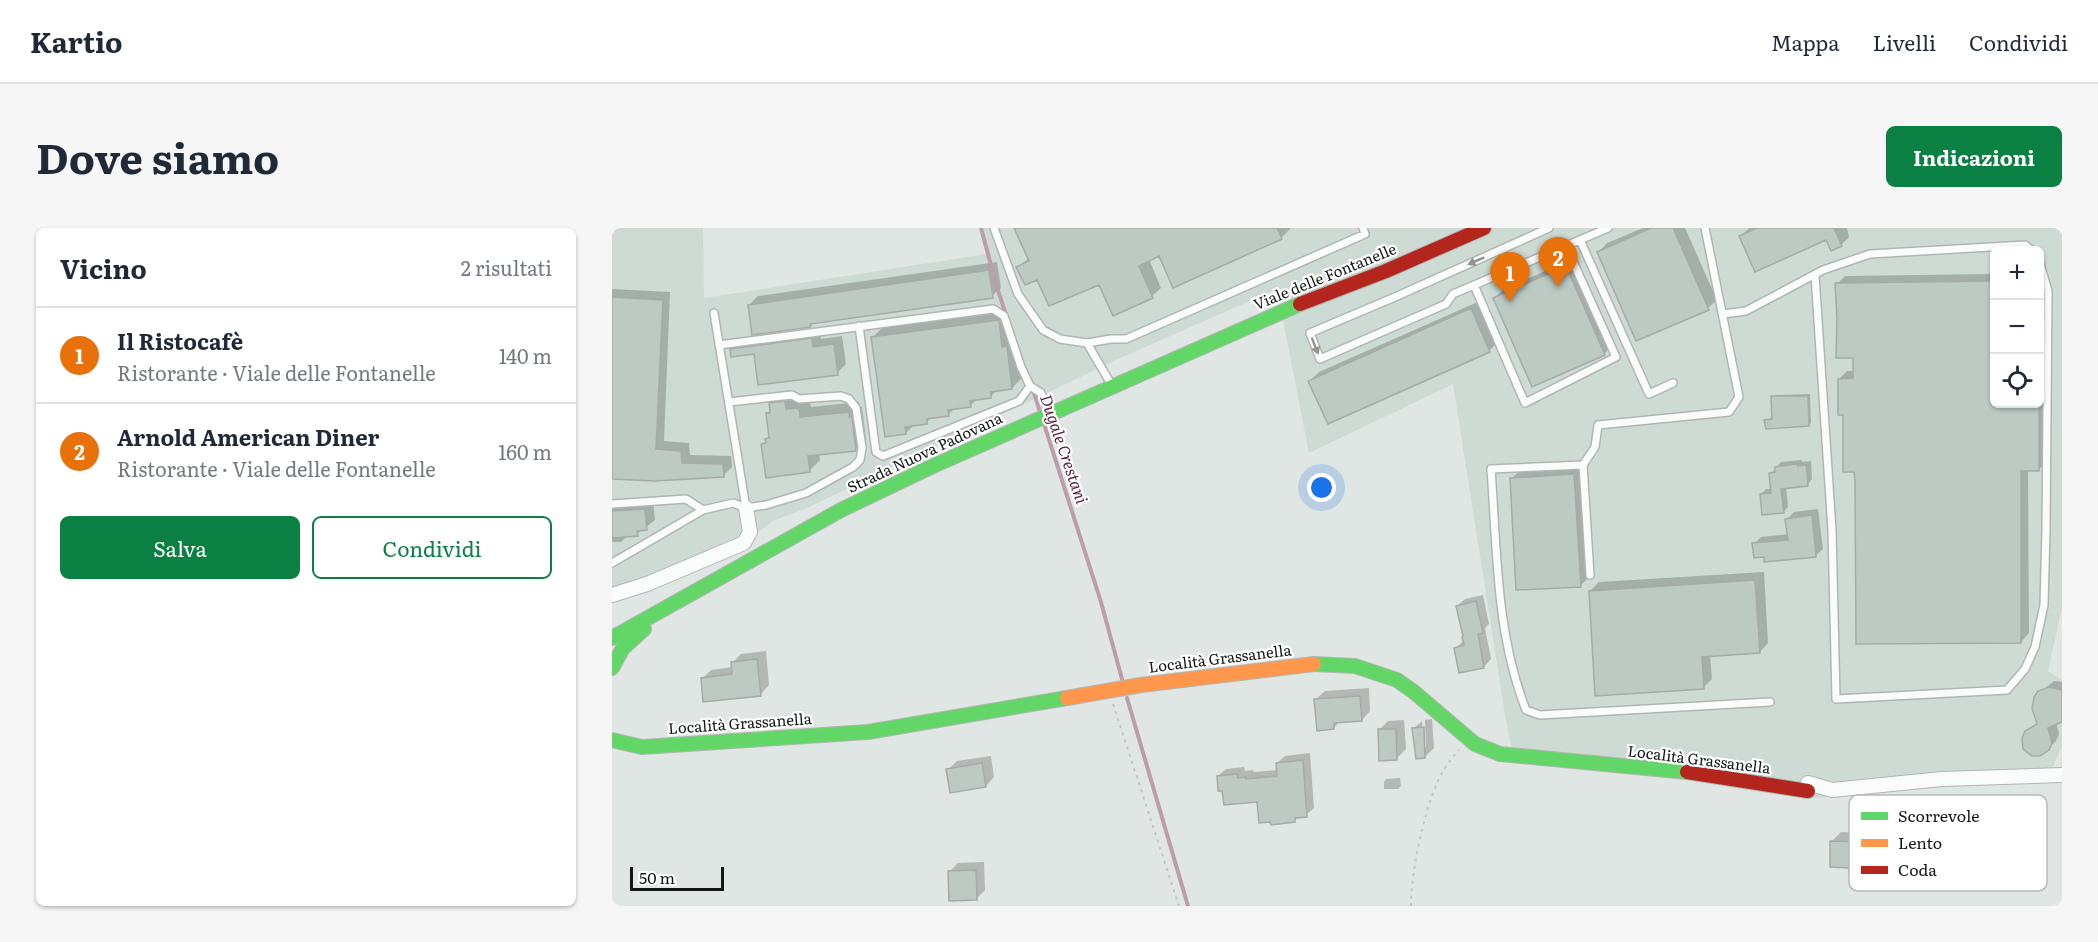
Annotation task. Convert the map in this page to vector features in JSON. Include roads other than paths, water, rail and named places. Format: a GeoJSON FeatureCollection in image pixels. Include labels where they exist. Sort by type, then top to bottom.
{"type":"FeatureCollection","features":[{"type":"Feature","properties":{"kind":"street","name":"Viale delle Fontanelle"},"geometry":{"type":"LineString","coordinates":[[1213,342],[1281,311],[1386,271],[1484,228]]}},
{"type":"Feature","properties":{"kind":"street","name":"Strada Nuova Padovana"},"geometry":{"type":"LineString","coordinates":[[660,613],[841,510],[933,466],[1213,342]]}},
{"type":"Feature","properties":{"kind":"street"},"geometry":{"type":"LineString","coordinates":[[612,596],[648,584],[744,543],[750,532],[746,508]]}},
{"type":"Feature","properties":{"kind":"street"},"geometry":{"type":"LineString","coordinates":[[612,638],[633,625],[660,613]]}},
{"type":"Feature","properties":{"kind":"street"},"geometry":{"type":"LineString","coordinates":[[612,668],[623,648],[660,613]]}},
{"type":"Feature","properties":{"kind":"street","name":"Località Grassanella"},"geometry":{"type":"LineString","coordinates":[[612,740],[642,747],[868,732],[1108,690],[1315,664],[1355,666],[1397,680],[1475,744],[1500,754],[1518,757],[1681,771],[1832,790],[1942,779],[2062,775]]}},
{"type":"Feature","properties":{"kind":"lane"},"geometry":{"type":"LineString","coordinates":[[994,228],[1018,294],[1043,330],[1060,339],[1087,343],[1126,339],[1365,234],[1363,228]]}},
{"type":"Feature","properties":{"kind":"lane"},"geometry":{"type":"LineString","coordinates":[[1549,228],[1310,333],[1320,359],[1446,304],[1453,294],[1608,228]]}},
{"type":"Feature","properties":{"kind":"lane"},"geometry":{"type":"LineString","coordinates":[[1590,574],[1583,465],[1595,447],[1598,425],[1729,412],[1739,397],[1705,228]]}},
{"type":"Feature","properties":{"kind":"lane"},"geometry":{"type":"LineString","coordinates":[[1580,240],[1649,394],[1673,383]]}},
{"type":"Feature","properties":{"kind":"lane"},"geometry":{"type":"LineString","coordinates":[[1474,285],[1525,403],[1616,357],[1566,246]]}},
{"type":"Feature","properties":{"kind":"lane"},"geometry":{"type":"LineString","coordinates":[[2008,246],[2026,246]]}},
{"type":"Feature","properties":{"kind":"lane"},"geometry":{"type":"LineString","coordinates":[[1723,314],[1746,311],[1815,274],[1870,254],[1990,247]]}},
{"type":"Feature","properties":{"kind":"lane"},"geometry":{"type":"LineString","coordinates":[[1815,274],[1832,530],[1836,699],[2007,690],[2025,669],[2036,647],[2044,605],[2046,529],[2048,291],[2044,278]]}},
{"type":"Feature","properties":{"kind":"lane"},"geometry":{"type":"LineString","coordinates":[[719,345],[993,309],[1004,316],[1021,367],[1030,386],[1041,393],[1049,414]]}},
{"type":"Feature","properties":{"kind":"lane"},"geometry":{"type":"LineString","coordinates":[[714,313],[746,508]]}},
{"type":"Feature","properties":{"kind":"lane"},"geometry":{"type":"LineString","coordinates":[[859,326],[876,452],[883,456],[1018,401],[1030,386]]}},
{"type":"Feature","properties":{"kind":"lane"},"geometry":{"type":"LineString","coordinates":[[1087,343],[1112,386]]}},
{"type":"Feature","properties":{"kind":"lane"},"geometry":{"type":"LineString","coordinates":[[612,562],[703,510],[733,503],[746,508],[766,505],[806,493],[853,467],[860,460],[862,448],[856,408],[849,399],[841,396],[799,399],[792,395],[729,402]]}},
{"type":"Feature","properties":{"kind":"lane"},"geometry":{"type":"LineString","coordinates":[[1583,465],[1491,469],[1504,636],[1526,710],[1540,715],[1770,702]]}},
{"type":"Feature","properties":{"kind":"lane"},"geometry":{"type":"LineString","coordinates":[[612,504],[686,499],[703,510]]}},
{"type":"Feature","properties":{"kind":"waterway","name":"Dugale Crestani"},"geometry":{"type":"LineString","coordinates":[[981,228],[1006,315]]}},
{"type":"Feature","properties":{"kind":"waterway","name":"Dugale Crestani"},"geometry":{"type":"LineString","coordinates":[[1032,387],[1040,412]]}},
{"type":"Feature","properties":{"kind":"waterway","name":"Dugale Crestani"},"geometry":{"type":"LineString","coordinates":[[1044,424],[1101,602],[1122,679]]}},
{"type":"Feature","properties":{"kind":"waterway","name":"Dugale Crestani"},"geometry":{"type":"LineString","coordinates":[[1127,698],[1188,906]]}},
{"type":"Feature","properties":{"kind":"place","name":"Arnold American Diner"},"geometry":{"type":"Point","coordinates":[1558,287]}},
{"type":"Feature","properties":{"kind":"place","name":"Il Ristocafè"},"geometry":{"type":"Point","coordinates":[1510,302]}}]}
